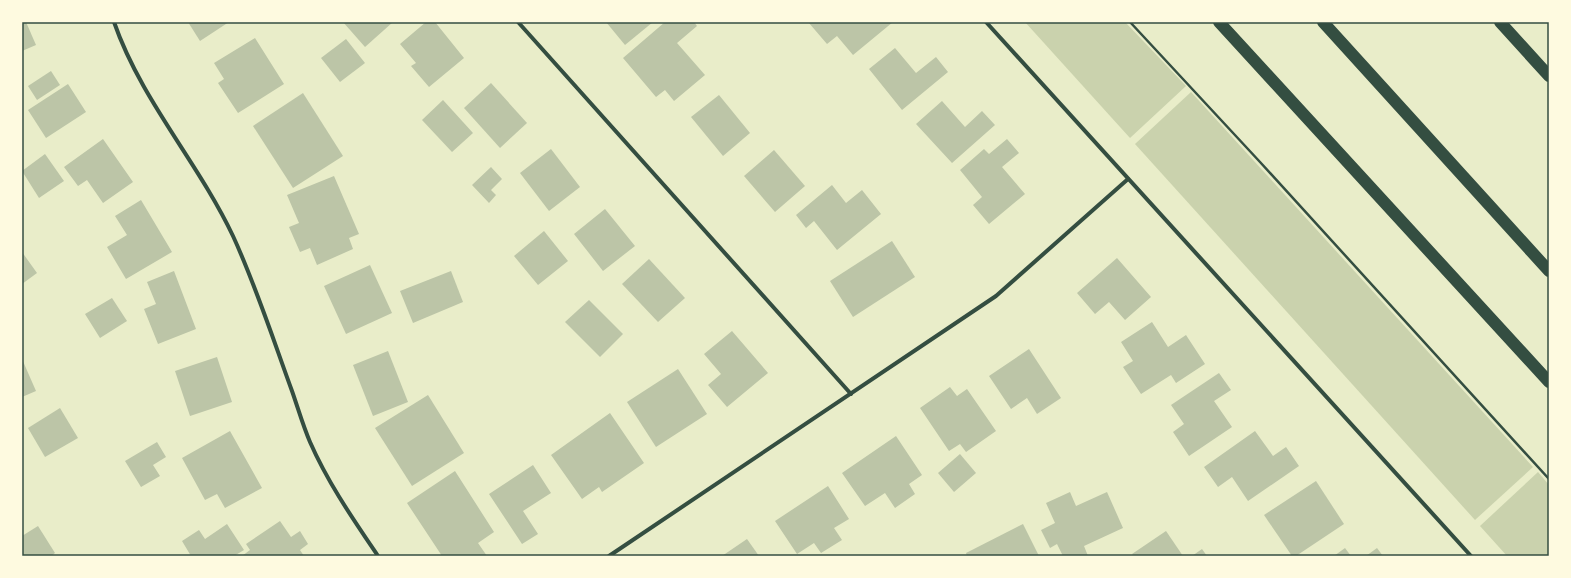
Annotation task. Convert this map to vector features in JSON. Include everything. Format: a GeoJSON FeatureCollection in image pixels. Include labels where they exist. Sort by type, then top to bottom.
{"type":"FeatureCollection","features":[{"type":"Feature","properties":{"kind":"highway"},"geometry":{"type":"LineString","coordinates":[[1219,22],[1549,382]]}},
{"type":"Feature","properties":{"kind":"highway"},"geometry":{"type":"LineString","coordinates":[[1323,22],[1549,270]]}},
{"type":"Feature","properties":{"kind":"highway"},"geometry":{"type":"LineString","coordinates":[[1500,22],[1549,76]]}},
{"type":"Feature","properties":{"kind":"street"},"geometry":{"type":"LineString","coordinates":[[114,22],[122,44],[144,90],[206,186],[232,234],[250,274],[310,441],[326,475],[343,505],[378,556]]}},
{"type":"Feature","properties":{"kind":"street"},"geometry":{"type":"LineString","coordinates":[[518,22],[851,394]]}},
{"type":"Feature","properties":{"kind":"street"},"geometry":{"type":"LineString","coordinates":[[986,22],[1471,556]]}},
{"type":"Feature","properties":{"kind":"street"},"geometry":{"type":"LineString","coordinates":[[609,556],[996,296],[1128,179]]}},
{"type":"Feature","properties":{"kind":"path"},"geometry":{"type":"LineString","coordinates":[[1130,22],[1260,162],[1549,479]]}},
{"type":"Feature","properties":{"kind":"green space"},"geometry":{"type":"Polygon","coordinates":[[[1025,22],[1125,22],[1186,86],[1130,138],[1025,22]]]}},
{"type":"Feature","properties":{"kind":"green space"},"geometry":{"type":"Polygon","coordinates":[[[1191,92],[1533,467],[1475,520],[1135,144],[1191,92]]]}},
{"type":"Feature","properties":{"kind":"green space"},"geometry":{"type":"Polygon","coordinates":[[[1538,472],[1549,485],[1549,556],[1507,556],[1480,526],[1538,472]]]}},
{"type":"Feature","properties":{"kind":"building"},"geometry":{"type":"Polygon","coordinates":[[[22,22],[26,22],[36,45],[22,51],[22,22]]]}},
{"type":"Feature","properties":{"kind":"building"},"geometry":{"type":"Polygon","coordinates":[[[188,22],[229,22],[200,41],[188,22]]]}},
{"type":"Feature","properties":{"kind":"building"},"geometry":{"type":"Polygon","coordinates":[[[343,22],[393,22],[365,47],[343,22]]]}},
{"type":"Feature","properties":{"kind":"building"},"geometry":{"type":"Polygon","coordinates":[[[426,22],[435,22],[464,58],[429,87],[411,66],[416,63],[400,44],[426,22]]]}},
{"type":"Feature","properties":{"kind":"building"},"geometry":{"type":"Polygon","coordinates":[[[606,22],[653,22],[625,45],[606,22]]]}},
{"type":"Feature","properties":{"kind":"building"},"geometry":{"type":"Polygon","coordinates":[[[665,22],[694,22],[697,26],[677,43],[705,75],[674,101],[665,90],[656,97],[623,58],[665,22]]]}},
{"type":"Feature","properties":{"kind":"building"},"geometry":{"type":"Polygon","coordinates":[[[893,22],[853,55],[837,36],[827,44],[809,23],[893,22]]]}},
{"type":"Feature","properties":{"kind":"building"},"geometry":{"type":"Polygon","coordinates":[[[255,38],[284,84],[238,113],[218,83],[224,79],[214,63],[255,38]]]}},
{"type":"Feature","properties":{"kind":"building"},"geometry":{"type":"Polygon","coordinates":[[[346,39],[365,63],[340,82],[321,58],[346,39]]]}},
{"type":"Feature","properties":{"kind":"building"},"geometry":{"type":"Polygon","coordinates":[[[895,48],[916,73],[936,57],[948,72],[902,110],[869,69],[895,48]]]}},
{"type":"Feature","properties":{"kind":"building"},"geometry":{"type":"Polygon","coordinates":[[[51,71],[60,85],[37,100],[28,86],[51,71]]]}},
{"type":"Feature","properties":{"kind":"building"},"geometry":{"type":"Polygon","coordinates":[[[491,83],[527,123],[500,148],[464,108],[491,83]]]}},
{"type":"Feature","properties":{"kind":"building"},"geometry":{"type":"Polygon","coordinates":[[[68,84],[86,112],[46,138],[28,110],[68,84]]]}},
{"type":"Feature","properties":{"kind":"building"},"geometry":{"type":"Polygon","coordinates":[[[303,93],[343,156],[293,188],[253,126],[303,93]]]}},
{"type":"Feature","properties":{"kind":"building"},"geometry":{"type":"Polygon","coordinates":[[[719,95],[750,133],[723,156],[691,117],[719,95]]]}},
{"type":"Feature","properties":{"kind":"building"},"geometry":{"type":"Polygon","coordinates":[[[443,100],[473,133],[452,152],[422,120],[443,100]]]}},
{"type":"Feature","properties":{"kind":"building"},"geometry":{"type":"Polygon","coordinates":[[[942,101],[965,127],[982,111],[995,125],[952,163],[916,124],[942,101]]]}},
{"type":"Feature","properties":{"kind":"building"},"geometry":{"type":"Polygon","coordinates":[[[103,139],[133,182],[103,203],[87,180],[78,186],[64,167],[103,139]]]}},
{"type":"Feature","properties":{"kind":"building"},"geometry":{"type":"Polygon","coordinates":[[[1007,139],[1019,153],[1002,167],[1025,194],[989,224],[973,205],[982,197],[960,170],[984,149],[989,154],[1007,139]]]}},
{"type":"Feature","properties":{"kind":"building"},"geometry":{"type":"Polygon","coordinates":[[[551,149],[580,187],[549,211],[520,173],[551,149]]]}},
{"type":"Feature","properties":{"kind":"building"},"geometry":{"type":"Polygon","coordinates":[[[774,150],[805,186],[775,212],[744,176],[774,150]]]}},
{"type":"Feature","properties":{"kind":"building"},"geometry":{"type":"Polygon","coordinates":[[[45,154],[64,181],[39,198],[22,171],[45,154]]]}},
{"type":"Feature","properties":{"kind":"building"},"geometry":{"type":"Polygon","coordinates":[[[491,167],[502,179],[491,190],[496,195],[489,203],[472,185],[491,167]]]}},
{"type":"Feature","properties":{"kind":"building"},"geometry":{"type":"Polygon","coordinates":[[[334,176],[359,234],[349,238],[353,249],[317,265],[310,248],[300,252],[289,227],[299,223],[287,195],[334,176]]]}},
{"type":"Feature","properties":{"kind":"building"},"geometry":{"type":"Polygon","coordinates":[[[832,185],[846,203],[862,190],[881,214],[837,250],[814,221],[806,228],[796,215],[832,185]]]}},
{"type":"Feature","properties":{"kind":"building"},"geometry":{"type":"Polygon","coordinates":[[[141,200],[172,252],[126,279],[107,247],[127,235],[115,216],[141,200]]]}},
{"type":"Feature","properties":{"kind":"building"},"geometry":{"type":"Polygon","coordinates":[[[605,209],[635,246],[603,271],[574,234],[605,209]]]}},
{"type":"Feature","properties":{"kind":"building"},"geometry":{"type":"Polygon","coordinates":[[[544,231],[568,261],[538,285],[514,256],[544,231]]]}},
{"type":"Feature","properties":{"kind":"building"},"geometry":{"type":"Polygon","coordinates":[[[892,241],[915,277],[853,317],[830,281],[892,241]]]}},
{"type":"Feature","properties":{"kind":"building"},"geometry":{"type":"Polygon","coordinates":[[[22,252],[37,273],[22,284],[22,252]]]}},
{"type":"Feature","properties":{"kind":"building"},"geometry":{"type":"Polygon","coordinates":[[[1117,258],[1151,297],[1125,320],[1109,302],[1095,314],[1077,293],[1117,258]]]}},
{"type":"Feature","properties":{"kind":"building"},"geometry":{"type":"Polygon","coordinates":[[[649,259],[685,298],[658,322],[622,284],[649,259]]]}},
{"type":"Feature","properties":{"kind":"building"},"geometry":{"type":"Polygon","coordinates":[[[370,265],[392,313],[346,334],[324,286],[370,265]]]}},
{"type":"Feature","properties":{"kind":"building"},"geometry":{"type":"Polygon","coordinates":[[[174,271],[196,329],[158,344],[144,309],[156,304],[147,282],[174,271]]]}},
{"type":"Feature","properties":{"kind":"building"},"geometry":{"type":"Polygon","coordinates":[[[451,271],[463,302],[413,323],[400,291],[451,271]]]}},
{"type":"Feature","properties":{"kind":"building"},"geometry":{"type":"Polygon","coordinates":[[[112,298],[127,321],[100,338],[85,314],[112,298]]]}},
{"type":"Feature","properties":{"kind":"building"},"geometry":{"type":"Polygon","coordinates":[[[589,300],[623,334],[600,357],[565,322],[589,300]]]}},
{"type":"Feature","properties":{"kind":"building"},"geometry":{"type":"Polygon","coordinates":[[[1152,322],[1168,347],[1186,335],[1205,364],[1176,383],[1171,375],[1141,394],[1123,367],[1133,361],[1121,342],[1152,322]]]}},
{"type":"Feature","properties":{"kind":"building"},"geometry":{"type":"Polygon","coordinates":[[[732,331],[768,373],[727,407],[708,385],[721,374],[704,354],[732,331]]]}},
{"type":"Feature","properties":{"kind":"building"},"geometry":{"type":"Polygon","coordinates":[[[1029,349],[1061,398],[1037,414],[1027,398],[1011,409],[989,376],[1029,349]]]}},
{"type":"Feature","properties":{"kind":"building"},"geometry":{"type":"Polygon","coordinates":[[[388,351],[408,402],[373,416],[353,365],[388,351]]]}},
{"type":"Feature","properties":{"kind":"building"},"geometry":{"type":"Polygon","coordinates":[[[217,357],[232,402],[190,416],[175,371],[217,357]]]}},
{"type":"Feature","properties":{"kind":"building"},"geometry":{"type":"Polygon","coordinates":[[[22,359],[36,391],[22,397],[22,359]]]}},
{"type":"Feature","properties":{"kind":"building"},"geometry":{"type":"Polygon","coordinates":[[[678,369],[707,414],[656,447],[627,402],[678,369]]]}},
{"type":"Feature","properties":{"kind":"building"},"geometry":{"type":"Polygon","coordinates":[[[1219,373],[1231,390],[1214,401],[1232,427],[1189,456],[1173,432],[1184,424],[1171,405],[1219,373]]]}},
{"type":"Feature","properties":{"kind":"building"},"geometry":{"type":"Polygon","coordinates":[[[950,387],[957,396],[967,389],[996,431],[966,452],[960,444],[949,451],[920,408],[950,387]]]}},
{"type":"Feature","properties":{"kind":"building"},"geometry":{"type":"Polygon","coordinates":[[[428,395],[464,453],[412,486],[375,428],[428,395]]]}},
{"type":"Feature","properties":{"kind":"building"},"geometry":{"type":"Polygon","coordinates":[[[60,408],[78,438],[45,457],[28,428],[60,408]]]}},
{"type":"Feature","properties":{"kind":"building"},"geometry":{"type":"Polygon","coordinates":[[[610,413],[644,463],[602,492],[599,487],[582,499],[551,455],[610,413]]]}},
{"type":"Feature","properties":{"kind":"building"},"geometry":{"type":"Polygon","coordinates":[[[230,431],[262,488],[225,508],[217,494],[205,500],[182,458],[230,431]]]}},
{"type":"Feature","properties":{"kind":"building"},"geometry":{"type":"Polygon","coordinates":[[[1255,431],[1273,456],[1286,447],[1299,466],[1248,501],[1232,477],[1218,487],[1204,467],[1255,431]]]}},
{"type":"Feature","properties":{"kind":"building"},"geometry":{"type":"Polygon","coordinates":[[[896,436],[922,475],[909,484],[915,494],[895,508],[885,493],[865,506],[842,473],[896,436]]]}},
{"type":"Feature","properties":{"kind":"building"},"geometry":{"type":"Polygon","coordinates":[[[157,442],[166,457],[153,465],[160,476],[141,487],[125,461],[157,442]]]}},
{"type":"Feature","properties":{"kind":"building"},"geometry":{"type":"Polygon","coordinates":[[[960,454],[976,473],[954,492],[938,473],[960,454]]]}},
{"type":"Feature","properties":{"kind":"building"},"geometry":{"type":"Polygon","coordinates":[[[533,465],[551,493],[523,511],[538,534],[522,544],[489,494],[533,465]]]}},
{"type":"Feature","properties":{"kind":"building"},"geometry":{"type":"Polygon","coordinates":[[[455,471],[494,532],[478,543],[487,556],[442,556],[407,503],[455,471]]]}},
{"type":"Feature","properties":{"kind":"building"},"geometry":{"type":"Polygon","coordinates":[[[1316,481],[1344,524],[1296,556],[1292,556],[1264,515],[1316,481]]]}},
{"type":"Feature","properties":{"kind":"building"},"geometry":{"type":"Polygon","coordinates":[[[828,486],[849,519],[834,528],[842,540],[821,553],[814,543],[797,554],[775,521],[828,486]]]}},
{"type":"Feature","properties":{"kind":"building"},"geometry":{"type":"Polygon","coordinates":[[[1070,492],[1076,506],[1107,492],[1123,528],[1084,546],[1088,556],[1063,556],[1057,544],[1050,548],[1041,530],[1055,523],[1046,503],[1070,492]]]}},
{"type":"Feature","properties":{"kind":"building"},"geometry":{"type":"Polygon","coordinates":[[[280,521],[291,537],[300,531],[308,544],[300,550],[304,556],[242,556],[250,550],[246,544],[280,521]]]}},
{"type":"Feature","properties":{"kind":"building"},"geometry":{"type":"Polygon","coordinates":[[[227,524],[244,550],[234,556],[191,556],[182,541],[199,530],[205,539],[227,524]]]}},
{"type":"Feature","properties":{"kind":"building"},"geometry":{"type":"Polygon","coordinates":[[[1023,524],[1039,556],[967,556],[966,553],[1023,524]]]}},
{"type":"Feature","properties":{"kind":"building"},"geometry":{"type":"Polygon","coordinates":[[[38,526],[55,553],[51,556],[22,556],[22,536],[38,526]]]}},
{"type":"Feature","properties":{"kind":"building"},"geometry":{"type":"Polygon","coordinates":[[[1166,531],[1183,556],[1134,556],[1132,554],[1166,531]]]}},
{"type":"Feature","properties":{"kind":"building"},"geometry":{"type":"Polygon","coordinates":[[[747,539],[759,556],[722,556],[747,539]]]}},
{"type":"Feature","properties":{"kind":"building"},"geometry":{"type":"Polygon","coordinates":[[[1345,548],[1351,556],[1334,556],[1345,548]]]}},
{"type":"Feature","properties":{"kind":"building"},"geometry":{"type":"Polygon","coordinates":[[[1377,548],[1383,556],[1366,556],[1377,548]]]}},
{"type":"Feature","properties":{"kind":"building"},"geometry":{"type":"Polygon","coordinates":[[[1202,549],[1207,556],[1192,556],[1202,549]]]}}]}
